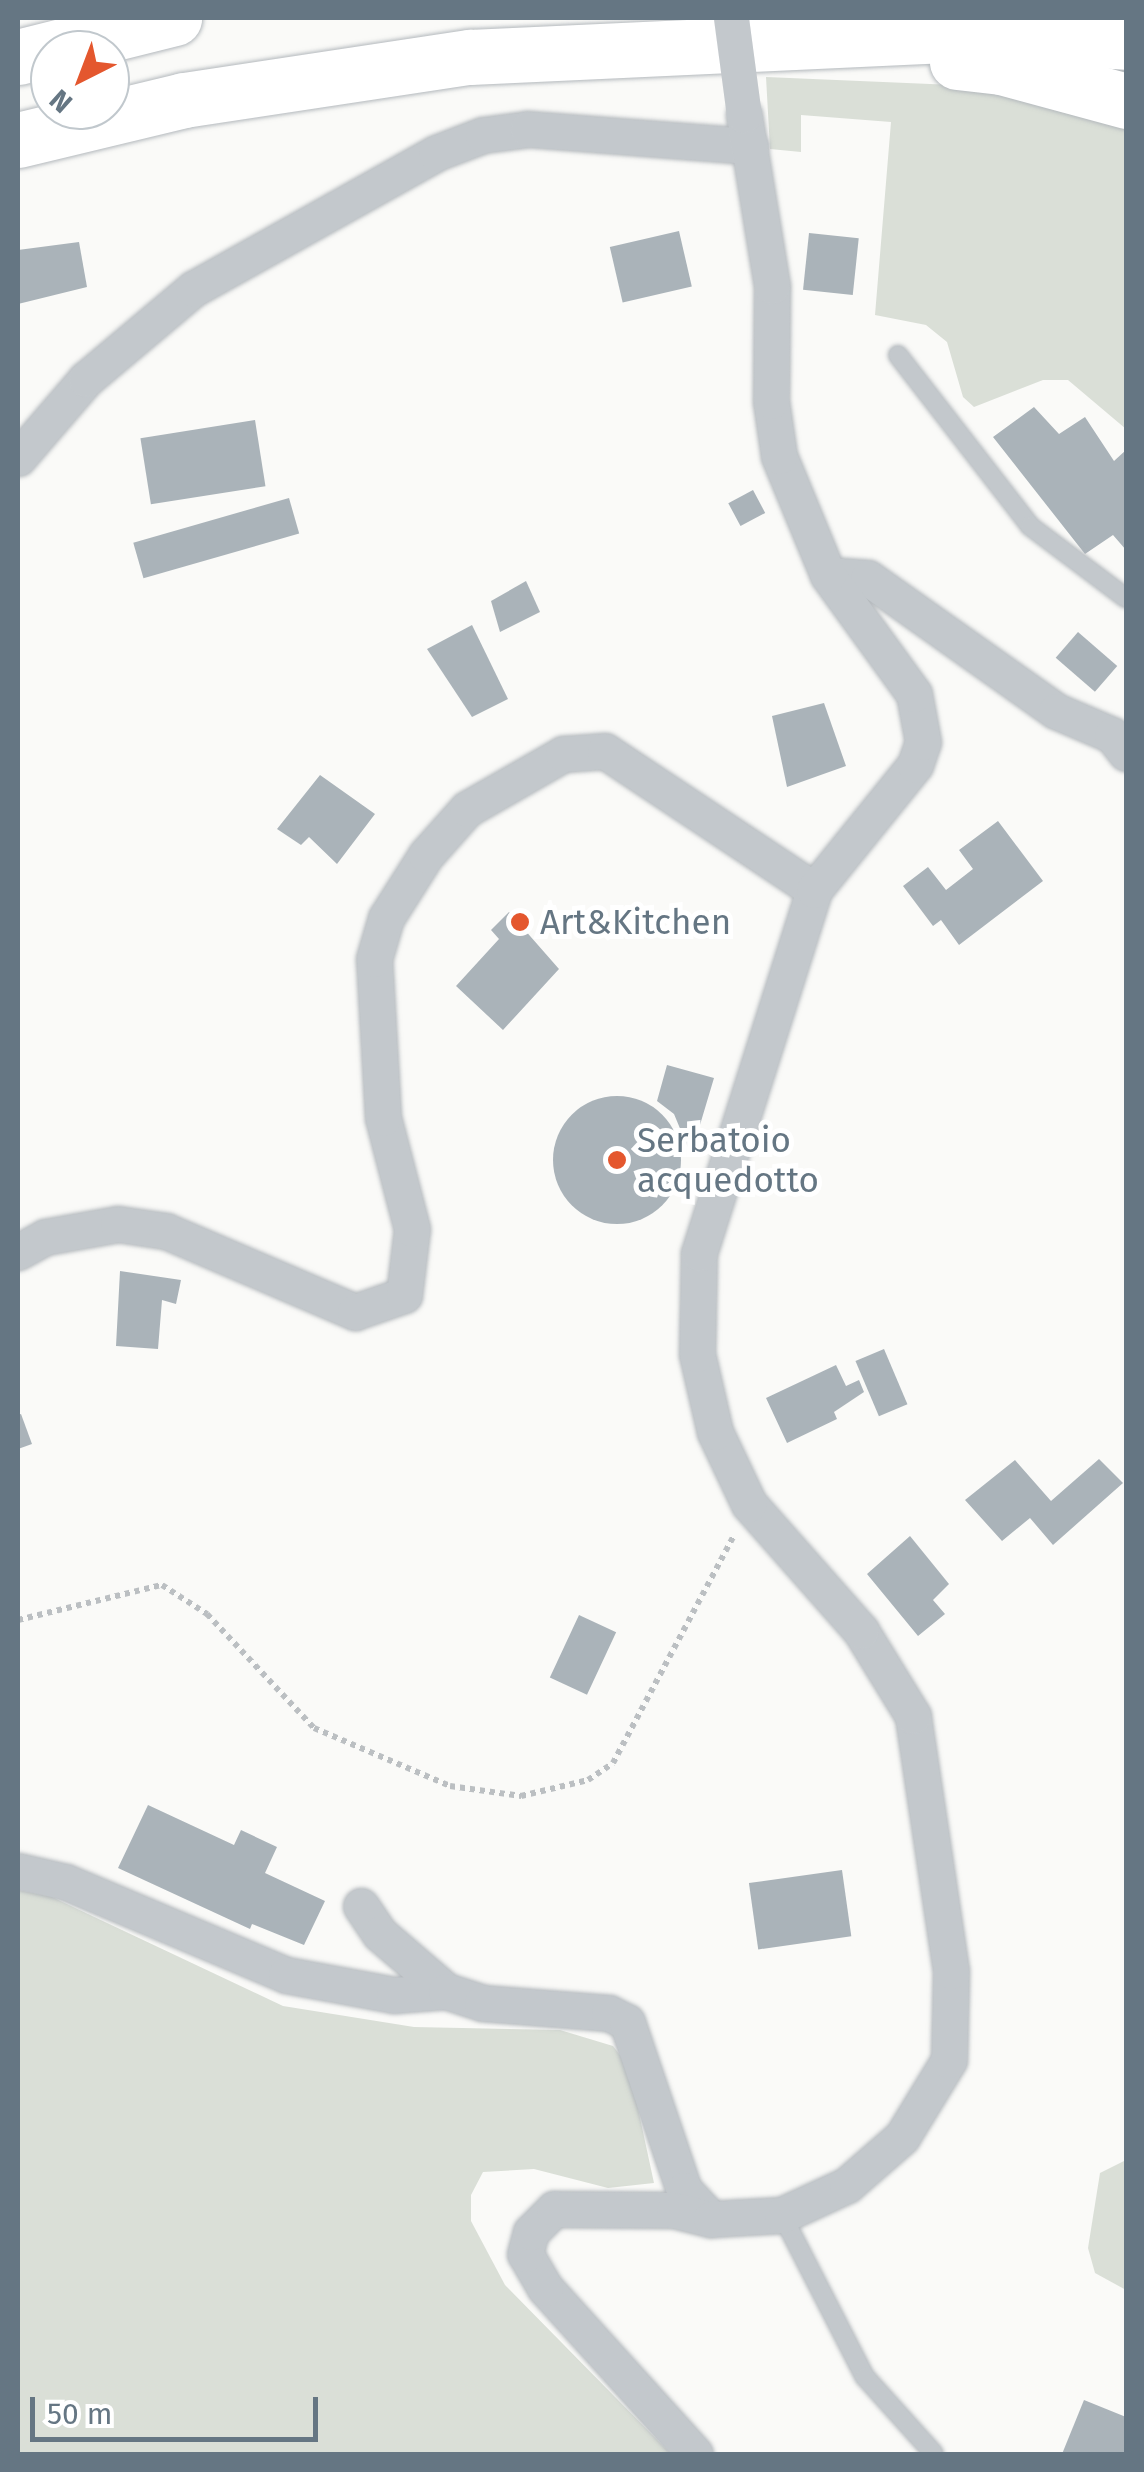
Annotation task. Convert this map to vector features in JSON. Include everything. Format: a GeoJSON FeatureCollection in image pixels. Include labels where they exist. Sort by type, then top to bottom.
{"type":"FeatureCollection","features":[{"type":"Feature","properties":{"kind":"highway"},"geometry":{"type":"LineString","coordinates":[[18,57],[174,18]]}},
{"type":"Feature","properties":{"kind":"highway"},"geometry":{"type":"LineString","coordinates":[[18,140],[184,100],[470,57],[806,45],[988,33],[1126,42]]}},
{"type":"Feature","properties":{"kind":"highway"},"geometry":{"type":"LineString","coordinates":[[806,45],[1001,66],[1126,101]]}},
{"type":"Feature","properties":{"kind":"street"},"geometry":{"type":"LineString","coordinates":[[695,2454],[545,2288],[525,2254],[530,2232],[554,2209],[674,2210],[711,2219],[782,2215],[847,2185],[902,2138],[948,2060],[951,1971],[913,1716],[861,1630],[749,1504],[715,1432],[697,1354],[699,1253],[814,890],[915,765],[923,742],[914,694],[828,575],[801,522],[779,456],[770,400],[772,286],[731,18]]}},
{"type":"Feature","properties":{"kind":"street"},"geometry":{"type":"LineString","coordinates":[[18,458],[86,379],[193,288],[436,153],[483,135],[528,129],[747,130]]}},
{"type":"Feature","properties":{"kind":"street"},"geometry":{"type":"LineString","coordinates":[[828,575],[868,578],[1056,711],[1122,737]]}},
{"type":"Feature","properties":{"kind":"street"},"geometry":{"type":"LineString","coordinates":[[18,1252],[45,1236],[118,1224],[166,1232],[355,1312],[404,1295],[412,1229],[383,1118],[374,1030],[378,946],[386,918],[426,855],[468,809],[562,754],[604,751],[814,890]]}},
{"type":"Feature","properties":{"kind":"street"},"geometry":{"type":"LineString","coordinates":[[18,1871],[66,1882],[286,1976],[394,1995],[446,1991]]}},
{"type":"Feature","properties":{"kind":"street"},"geometry":{"type":"LineString","coordinates":[[362,1906],[380,1934],[446,1991],[482,2003],[609,2013],[627,2022],[684,2190],[711,2219]]}},
{"type":"Feature","properties":{"kind":"lane"},"geometry":{"type":"LineString","coordinates":[[898,355],[1030,526],[1126,598]]}},
{"type":"Feature","properties":{"kind":"lane"},"geometry":{"type":"LineString","coordinates":[[782,2215],[865,2377],[934,2454]]}},
{"type":"Feature","properties":{"kind":"path"},"geometry":{"type":"LineString","coordinates":[[18,1620],[162,1586],[207,1614],[314,1728],[450,1786],[521,1796],[588,1780],[614,1763],[749,1504]]}},
{"type":"Feature","properties":{"kind":"shaded area"},"geometry":{"type":"Polygon","coordinates":[[[766,77],[977,86],[1126,118],[1126,429],[1068,380],[1043,380],[974,407],[963,397],[947,342],[926,325],[875,315],[891,122],[801,115],[801,152],[770,149],[766,77]]]}},
{"type":"Feature","properties":{"kind":"shaded area"},"geometry":{"type":"Polygon","coordinates":[[[18,1890],[52,1897],[283,2006],[414,2027],[560,2030],[613,2046],[629,2067],[654,2183],[608,2188],[534,2169],[483,2172],[471,2195],[471,2221],[505,2285],[671,2454],[18,2454],[18,1890]]]}},
{"type":"Feature","properties":{"kind":"shaded area"},"geometry":{"type":"Polygon","coordinates":[[[1126,2160],[1126,2290],[1095,2273],[1088,2248],[1100,2173],[1126,2160]]]}},
{"type":"Feature","properties":{"kind":"building"},"geometry":{"type":"Polygon","coordinates":[[[679,231],[692,287],[623,303],[610,247],[679,231]]]}},
{"type":"Feature","properties":{"kind":"building"},"geometry":{"type":"Polygon","coordinates":[[[809,233],[859,238],[853,295],[803,290],[809,233]]]}},
{"type":"Feature","properties":{"kind":"building"},"geometry":{"type":"Polygon","coordinates":[[[79,242],[87,287],[18,304],[18,250],[79,242]]]}},
{"type":"Feature","properties":{"kind":"building"},"geometry":{"type":"Polygon","coordinates":[[[1034,407],[1059,434],[1085,417],[1114,461],[1126,450],[1126,550],[1113,535],[1085,554],[993,437],[1034,407]]]}},
{"type":"Feature","properties":{"kind":"building"},"geometry":{"type":"Polygon","coordinates":[[[255,420],[265,486],[151,504],[140,438],[255,420]]]}},
{"type":"Feature","properties":{"kind":"building"},"geometry":{"type":"Polygon","coordinates":[[[753,490],[765,513],[740,526],[728,503],[753,490]]]}},
{"type":"Feature","properties":{"kind":"building"},"geometry":{"type":"Polygon","coordinates":[[[289,498],[299,534],[143,578],[133,543],[289,498]]]}},
{"type":"Feature","properties":{"kind":"building"},"geometry":{"type":"Polygon","coordinates":[[[526,581],[540,612],[500,632],[491,601],[526,581]]]}},
{"type":"Feature","properties":{"kind":"building"},"geometry":{"type":"Polygon","coordinates":[[[472,625],[508,699],[472,717],[427,649],[472,625]]]}},
{"type":"Feature","properties":{"kind":"building"},"geometry":{"type":"Polygon","coordinates":[[[1078,632],[1117,666],[1095,692],[1056,658],[1078,632]]]}},
{"type":"Feature","properties":{"kind":"building"},"geometry":{"type":"Polygon","coordinates":[[[824,703],[846,766],[787,787],[772,716],[824,703]]]}},
{"type":"Feature","properties":{"kind":"building"},"geometry":{"type":"Polygon","coordinates":[[[320,775],[375,814],[337,864],[309,837],[301,845],[277,829],[320,775]]]}},
{"type":"Feature","properties":{"kind":"building"},"geometry":{"type":"Polygon","coordinates":[[[998,821],[1043,881],[959,945],[941,920],[933,926],[903,886],[928,867],[946,890],[973,869],[959,850],[998,821]]]}},
{"type":"Feature","properties":{"kind":"building"},"geometry":{"type":"Polygon","coordinates":[[[509,912],[559,969],[503,1030],[456,986],[499,939],[491,930],[509,912]]]}},
{"type":"Feature","properties":{"kind":"building"},"geometry":{"type":"Polygon","coordinates":[[[667,1065],[714,1078],[691,1155],[674,1114],[657,1101],[667,1065]]]}},
{"type":"Feature","properties":{"kind":"building","name":"Serbatoio acquedotto"},"geometry":{"type":"Polygon","coordinates":[[[617,1096],[641,1101],[662,1115],[676,1136],[681,1160],[676,1184],[662,1205],[641,1219],[617,1224],[593,1219],[572,1205],[558,1184],[553,1160],[558,1136],[572,1115],[593,1101],[617,1096]]]}},
{"type":"Feature","properties":{"kind":"building"},"geometry":{"type":"Polygon","coordinates":[[[120,1271],[181,1280],[176,1304],[162,1300],[158,1349],[116,1346],[120,1271]]]}},
{"type":"Feature","properties":{"kind":"building"},"geometry":{"type":"Polygon","coordinates":[[[884,1349],[907,1404],[879,1416],[855,1361],[884,1349]]]}},
{"type":"Feature","properties":{"kind":"building"},"geometry":{"type":"Polygon","coordinates":[[[836,1365],[846,1386],[859,1380],[864,1392],[834,1412],[837,1419],[787,1443],[766,1398],[836,1365]]]}},
{"type":"Feature","properties":{"kind":"building"},"geometry":{"type":"Polygon","coordinates":[[[21,1414],[32,1444],[18,1449],[18,1415],[21,1414]]]}},
{"type":"Feature","properties":{"kind":"building"},"geometry":{"type":"Polygon","coordinates":[[[1099,1459],[1123,1483],[1053,1545],[1030,1518],[1002,1541],[965,1500],[1015,1460],[1051,1501],[1099,1459]]]}},
{"type":"Feature","properties":{"kind":"building"},"geometry":{"type":"Polygon","coordinates":[[[910,1536],[949,1584],[933,1600],[945,1614],[918,1636],[867,1574],[910,1536]]]}},
{"type":"Feature","properties":{"kind":"building"},"geometry":{"type":"Polygon","coordinates":[[[579,1615],[616,1632],[587,1695],[550,1678],[579,1615]]]}},
{"type":"Feature","properties":{"kind":"building"},"geometry":{"type":"Polygon","coordinates":[[[148,1805],[234,1845],[241,1830],[277,1847],[265,1873],[325,1901],[304,1945],[252,1924],[250,1929],[118,1868],[148,1805]]]}},
{"type":"Feature","properties":{"kind":"building"},"geometry":{"type":"Polygon","coordinates":[[[842,1870],[851,1936],[758,1949],[749,1883],[842,1870]]]}},
{"type":"Feature","properties":{"kind":"building"},"geometry":{"type":"Polygon","coordinates":[[[1084,2400],[1126,2417],[1126,2454],[1062,2454],[1084,2400]]]}},
{"type":"Feature","properties":{"kind":"place","name":"Art&Kitchen"},"geometry":{"type":"Point","coordinates":[520,922]}},
{"type":"Feature","properties":{"kind":"place","name":"Serbatoio acquedotto"},"geometry":{"type":"Point","coordinates":[617,1160]}}]}
